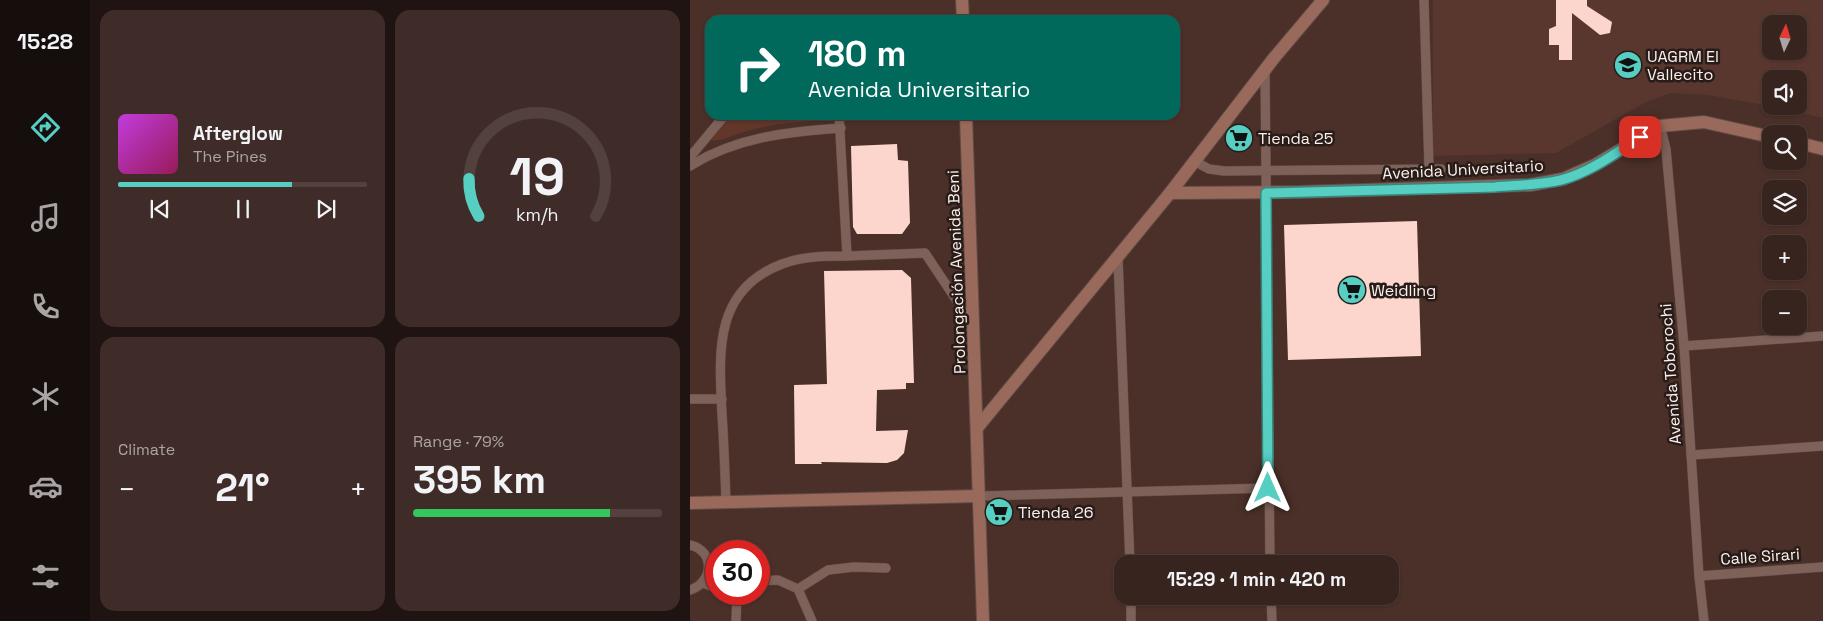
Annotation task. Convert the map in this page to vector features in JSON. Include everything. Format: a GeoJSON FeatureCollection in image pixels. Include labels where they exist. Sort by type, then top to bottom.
{"type":"FeatureCollection","features":[{"type":"Feature","properties":{"kind":"street"},"geometry":{"type":"LineString","coordinates":[[962,0],[962,15]]}},
{"type":"Feature","properties":{"kind":"street"},"geometry":{"type":"LineString","coordinates":[[977,428],[1118,258],[1265,73],[1274,58],[1323,0]]}},
{"type":"Feature","properties":{"kind":"street"},"geometry":{"type":"LineString","coordinates":[[1424,0],[1429,168]]}},
{"type":"Feature","properties":{"kind":"street"},"geometry":{"type":"LineString","coordinates":[[1265,73],[1270,555]]}},
{"type":"Feature","properties":{"kind":"street"},"geometry":{"type":"LineString","coordinates":[[690,157],[721,120]]}},
{"type":"Feature","properties":{"kind":"street"},"geometry":{"type":"LineString","coordinates":[[840,120],[847,256]]}},
{"type":"Feature","properties":{"kind":"street","name":"Prolongación Avenida Beni"},"geometry":{"type":"LineString","coordinates":[[966,120],[978,496]]}},
{"type":"Feature","properties":{"kind":"street","name":"Avenida Universitario"},"geometry":{"type":"LineString","coordinates":[[1170,193],[1266,193],[1495,187],[1563,179],[1595,165],[1660,126],[1704,122],[1762,135]]}},
{"type":"Feature","properties":{"kind":"street","name":"Avenida Toborochi"},"geometry":{"type":"LineString","coordinates":[[1660,126],[1666,149],[1684,346],[1699,576],[1704,621]]}},
{"type":"Feature","properties":{"kind":"street"},"geometry":{"type":"LineString","coordinates":[[690,166],[712,154],[749,139],[791,132],[841,128]]}},
{"type":"Feature","properties":{"kind":"street"},"geometry":{"type":"LineString","coordinates":[[1807,145],[1823,149]]}},
{"type":"Feature","properties":{"kind":"street"},"geometry":{"type":"LineString","coordinates":[[1194,161],[1210,169],[1224,171],[1441,169]]}},
{"type":"Feature","properties":{"kind":"street"},"geometry":{"type":"LineString","coordinates":[[726,502],[720,357],[724,326],[739,296],[750,283],[782,264],[799,259],[925,253],[974,326]]}},
{"type":"Feature","properties":{"kind":"street"},"geometry":{"type":"LineString","coordinates":[[1118,258],[1130,555]]}},
{"type":"Feature","properties":{"kind":"street"},"geometry":{"type":"LineString","coordinates":[[1684,346],[1823,336]]}},
{"type":"Feature","properties":{"kind":"street"},"geometry":{"type":"LineString","coordinates":[[690,399],[722,399]]}},
{"type":"Feature","properties":{"kind":"street"},"geometry":{"type":"LineString","coordinates":[[1691,455],[1823,446]]}},
{"type":"Feature","properties":{"kind":"street"},"geometry":{"type":"LineString","coordinates":[[690,503],[1268,488]]}},
{"type":"Feature","properties":{"kind":"street"},"geometry":{"type":"LineString","coordinates":[[978,496],[983,621]]}},
{"type":"Feature","properties":{"kind":"street"},"geometry":{"type":"LineString","coordinates":[[690,545],[701,550],[705,555]]}},
{"type":"Feature","properties":{"kind":"street","name":"Calle Sirari"},"geometry":{"type":"LineString","coordinates":[[1699,576],[1823,566]]}},
{"type":"Feature","properties":{"kind":"street"},"geometry":{"type":"LineString","coordinates":[[798,589],[828,570],[854,567],[886,568]]}},
{"type":"Feature","properties":{"kind":"street"},"geometry":{"type":"LineString","coordinates":[[770,580],[778,580],[798,589],[812,621]]}},
{"type":"Feature","properties":{"kind":"street"},"geometry":{"type":"LineString","coordinates":[[690,590],[705,581]]}},
{"type":"Feature","properties":{"kind":"street"},"geometry":{"type":"LineString","coordinates":[[736,605],[736,621]]}},
{"type":"Feature","properties":{"kind":"street"},"geometry":{"type":"LineString","coordinates":[[1131,605],[1131,621]]}},
{"type":"Feature","properties":{"kind":"street"},"geometry":{"type":"LineString","coordinates":[[1271,605],[1272,621]]}},
{"type":"Feature","properties":{"kind":"shaded area","name":"UAGRM El Vallecito"},"geometry":{"type":"Polygon","coordinates":[[[1433,0],[1823,0],[1823,118],[1807,114],[1807,70],[1762,70],[1762,104],[1708,95],[1671,93],[1646,102],[1556,153],[1433,156],[1433,0]]]}},
{"type":"Feature","properties":{"kind":"shaded area"},"geometry":{"type":"Polygon","coordinates":[[[727,120],[829,120],[774,125],[722,139],[711,140],[727,120]]]}},
{"type":"Feature","properties":{"kind":"building"},"geometry":{"type":"Polygon","coordinates":[[[1556,0],[1587,0],[1587,6],[1612,22],[1610,33],[1600,35],[1572,13],[1572,60],[1559,60],[1559,45],[1549,45],[1549,29],[1556,26],[1556,0]]]}},
{"type":"Feature","properties":{"kind":"building"},"geometry":{"type":"Polygon","coordinates":[[[897,144],[898,160],[908,161],[910,223],[902,234],[857,234],[853,227],[851,146],[897,144]]]}},
{"type":"Feature","properties":{"kind":"building","name":"Weidling"},"geometry":{"type":"Polygon","coordinates":[[[1417,221],[1421,356],[1288,360],[1284,225],[1417,221]]]}},
{"type":"Feature","properties":{"kind":"building"},"geometry":{"type":"Polygon","coordinates":[[[902,270],[911,278],[914,383],[906,383],[906,389],[877,390],[876,431],[908,430],[904,453],[897,460],[887,463],[821,462],[822,464],[795,464],[794,385],[827,384],[824,271],[902,270]]]}},
{"type":"Feature","properties":{"kind":"place","name":"UAGRM El Vallecito"},"geometry":{"type":"Point","coordinates":[1628,65]}},
{"type":"Feature","properties":{"kind":"place","name":"Tienda 25"},"geometry":{"type":"Point","coordinates":[1239,138]}},
{"type":"Feature","properties":{"kind":"place","name":"Weidling"},"geometry":{"type":"Point","coordinates":[1352,290]}},
{"type":"Feature","properties":{"kind":"place","name":"Tienda 26"},"geometry":{"type":"Point","coordinates":[999,512]}},
{"type":"Feature","properties":{"kind":"route"},"geometry":{"type":"LineString","coordinates":[[1268,488],[1266,193],[1495,187],[1530,184],[1563,179],[1595,165],[1640,137]]}}]}
